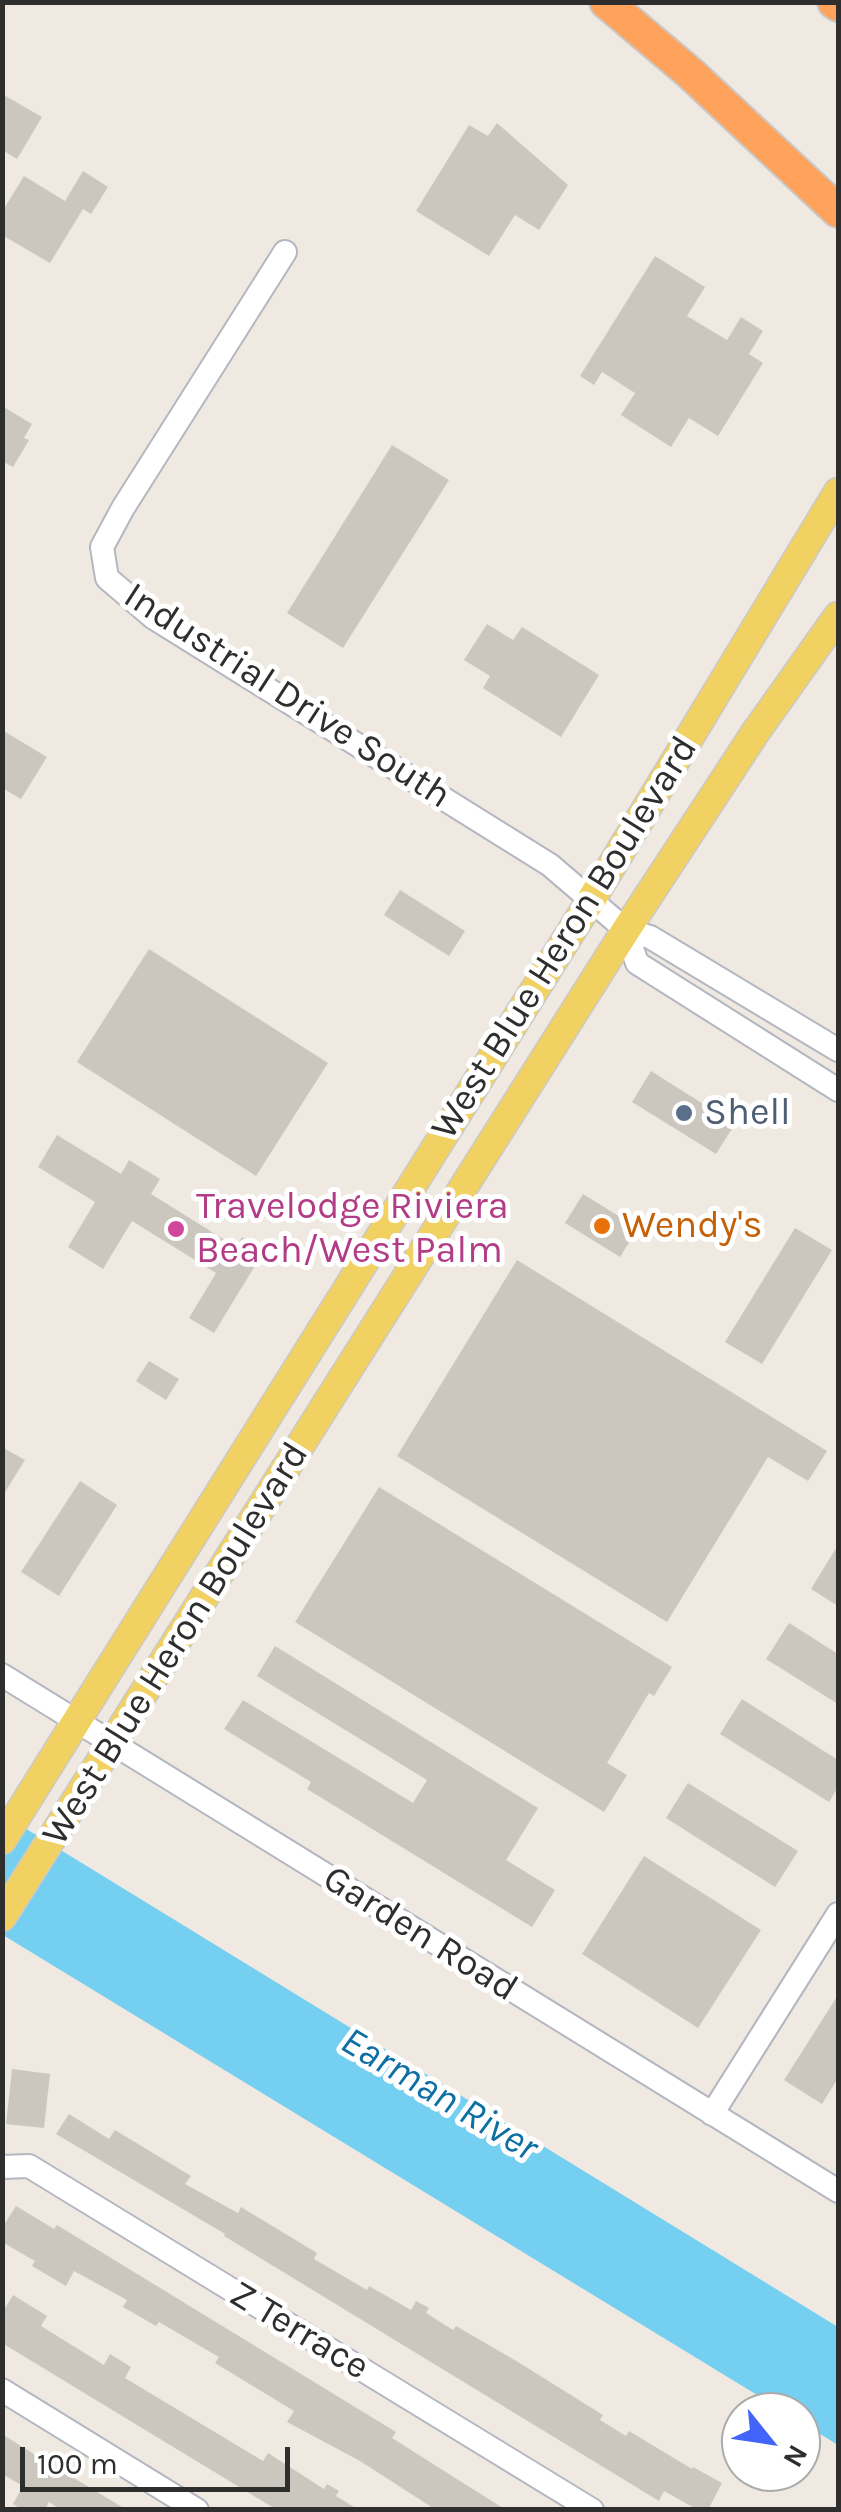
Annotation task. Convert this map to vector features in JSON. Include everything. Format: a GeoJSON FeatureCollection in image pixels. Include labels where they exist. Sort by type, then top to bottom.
{"type":"FeatureCollection","features":[{"type":"Feature","properties":{"kind":"highway"},"geometry":{"type":"LineString","coordinates":[[606,2],[690,73],[838,211]]}},
{"type":"Feature","properties":{"kind":"main road","name":"West Blue Heron Boulevard"},"geometry":{"type":"LineString","coordinates":[[2,1840],[591,900],[838,492]]}},
{"type":"Feature","properties":{"kind":"main road","name":"West Blue Heron Boulevard"},"geometry":{"type":"LineString","coordinates":[[2,1916],[626,930],[763,721],[838,616]]}},
{"type":"Feature","properties":{"kind":"street","name":"Industrial Drive South"},"geometry":{"type":"LineString","coordinates":[[285,252],[102,546],[107,578],[154,618],[535,856],[626,930]]}},
{"type":"Feature","properties":{"kind":"street"},"geometry":{"type":"LineString","coordinates":[[626,930],[650,937],[838,1050]]}},
{"type":"Feature","properties":{"kind":"street"},"geometry":{"type":"LineString","coordinates":[[626,930],[637,963],[838,1090]]}},
{"type":"Feature","properties":{"kind":"street","name":"Garden Road"},"geometry":{"type":"LineString","coordinates":[[2,1676],[838,2191]]}},
{"type":"Feature","properties":{"kind":"street"},"geometry":{"type":"LineString","coordinates":[[712,2114],[838,1914]]}},
{"type":"Feature","properties":{"kind":"street","name":"Z Terrace"},"geometry":{"type":"LineString","coordinates":[[3,2166],[28,2166],[592,2510]]}},
{"type":"Feature","properties":{"kind":"street"},"geometry":{"type":"LineString","coordinates":[[2,2390],[197,2510]]}},
{"type":"Feature","properties":{"kind":"water","name":"Earman River"},"geometry":{"type":"Polygon","coordinates":[[[2,1814],[838,2327],[838,2445],[821,2434],[821,2392],[752,2392],[3,1935],[2,1814]]]}},
{"type":"Feature","properties":{"kind":"building"},"geometry":{"type":"Polygon","coordinates":[[[2,94],[42,117],[17,159],[2,150],[2,94]]]}},
{"type":"Feature","properties":{"kind":"building"},"geometry":{"type":"Polygon","coordinates":[[[497,123],[568,185],[539,230],[515,215],[489,256],[416,211],[469,125],[488,136],[497,123]]]}},
{"type":"Feature","properties":{"kind":"building"},"geometry":{"type":"Polygon","coordinates":[[[83,171],[108,187],[91,214],[83,209],[50,263],[2,235],[2,212],[24,176],[65,201],[83,171]]]}},
{"type":"Feature","properties":{"kind":"building"},"geometry":{"type":"Polygon","coordinates":[[[655,256],[705,287],[687,316],[727,340],[741,317],[763,331],[749,354],[763,363],[718,436],[689,418],[671,447],[621,415],[635,393],[602,372],[594,385],[580,376],[655,256]]]}},
{"type":"Feature","properties":{"kind":"building"},"geometry":{"type":"Polygon","coordinates":[[[2,406],[32,424],[24,438],[29,440],[13,467],[2,461],[2,406]]]}},
{"type":"Feature","properties":{"kind":"building"},"geometry":{"type":"Polygon","coordinates":[[[392,445],[449,480],[343,648],[287,613],[392,445]]]}},
{"type":"Feature","properties":{"kind":"building"},"geometry":{"type":"Polygon","coordinates":[[[487,624],[513,640],[522,627],[599,675],[561,737],[483,688],[490,676],[464,660],[487,624]]]}},
{"type":"Feature","properties":{"kind":"building"},"geometry":{"type":"Polygon","coordinates":[[[2,730],[47,757],[21,799],[2,788],[2,730]]]}},
{"type":"Feature","properties":{"kind":"building"},"geometry":{"type":"Polygon","coordinates":[[[400,890],[465,931],[449,956],[384,915],[400,890]]]}},
{"type":"Feature","properties":{"kind":"building"},"geometry":{"type":"Polygon","coordinates":[[[149,949],[328,1063],[256,1176],[77,1062],[149,949]]]}},
{"type":"Feature","properties":{"kind":"building","name":"Shell"},"geometry":{"type":"Polygon","coordinates":[[[651,1071],[735,1124],[716,1154],[632,1102],[651,1071]]]}},
{"type":"Feature","properties":{"kind":"building","name":"Travelodge Riviera Beach/West Palm"},"geometry":{"type":"Polygon","coordinates":[[[57,1135],[121,1174],[129,1160],[160,1179],[151,1194],[236,1247],[242,1237],[264,1251],[214,1333],[189,1318],[216,1273],[132,1221],[103,1269],[68,1247],[95,1202],[38,1167],[57,1135]]]}},
{"type":"Feature","properties":{"kind":"building","name":"Wendy's"},"geometry":{"type":"Polygon","coordinates":[[[583,1194],[638,1228],[620,1257],[565,1223],[583,1194]]]}},
{"type":"Feature","properties":{"kind":"building"},"geometry":{"type":"Polygon","coordinates":[[[795,1228],[832,1250],[762,1364],[725,1342],[795,1228]]]}},
{"type":"Feature","properties":{"kind":"building"},"geometry":{"type":"Polygon","coordinates":[[[517,1260],[827,1451],[808,1481],[768,1457],[667,1622],[397,1456],[517,1260]]]}},
{"type":"Feature","properties":{"kind":"building"},"geometry":{"type":"Polygon","coordinates":[[[149,1361],[179,1379],[166,1400],[136,1381],[149,1361]]]}},
{"type":"Feature","properties":{"kind":"building"},"geometry":{"type":"Polygon","coordinates":[[[2,1447],[25,1460],[2,1497],[2,1447]]]}},
{"type":"Feature","properties":{"kind":"building"},"geometry":{"type":"Polygon","coordinates":[[[80,1481],[117,1505],[59,1596],[21,1572],[80,1481]]]}},
{"type":"Feature","properties":{"kind":"building"},"geometry":{"type":"Polygon","coordinates":[[[379,1487],[672,1667],[654,1696],[649,1693],[607,1763],[627,1775],[604,1812],[295,1622],[379,1487]]]}},
{"type":"Feature","properties":{"kind":"building"},"geometry":{"type":"Polygon","coordinates":[[[838,1545],[838,1606],[811,1589],[838,1545]]]}},
{"type":"Feature","properties":{"kind":"building"},"geometry":{"type":"Polygon","coordinates":[[[789,1623],[838,1654],[838,1704],[766,1659],[789,1623]]]}},
{"type":"Feature","properties":{"kind":"building"},"geometry":{"type":"Polygon","coordinates":[[[275,1646],[538,1808],[506,1860],[555,1890],[532,1927],[307,1789],[311,1782],[224,1729],[243,1700],[413,1803],[427,1780],[257,1676],[275,1646]]]}},
{"type":"Feature","properties":{"kind":"building"},"geometry":{"type":"Polygon","coordinates":[[[742,1699],[838,1760],[838,1787],[829,1802],[720,1734],[742,1699]]]}},
{"type":"Feature","properties":{"kind":"building"},"geometry":{"type":"Polygon","coordinates":[[[688,1783],[798,1851],[775,1887],[666,1818],[688,1783]]]}},
{"type":"Feature","properties":{"kind":"building"},"geometry":{"type":"Polygon","coordinates":[[[644,1856],[761,1930],[698,2028],[582,1954],[644,1856]]]}},
{"type":"Feature","properties":{"kind":"building"},"geometry":{"type":"Polygon","coordinates":[[[838,1995],[838,2078],[822,2104],[784,2080],[838,1995]]]}},
{"type":"Feature","properties":{"kind":"building"},"geometry":{"type":"Polygon","coordinates":[[[12,2069],[50,2074],[44,2128],[6,2124],[12,2069]]]}},
{"type":"Feature","properties":{"kind":"building"},"geometry":{"type":"Polygon","coordinates":[[[69,2114],[109,2139],[115,2130],[191,2176],[185,2184],[238,2213],[241,2207],[317,2253],[314,2259],[367,2290],[369,2286],[411,2310],[416,2301],[429,2308],[426,2313],[518,2362],[603,2415],[600,2420],[626,2436],[629,2431],[721,2482],[708,2510],[698,2510],[664,2491],[659,2501],[56,2134],[69,2114]]]}},
{"type":"Feature","properties":{"kind":"building"},"geometry":{"type":"Polygon","coordinates":[[[16,2206],[54,2229],[57,2225],[396,2432],[392,2438],[506,2510],[436,2510],[360,2461],[287,2422],[294,2411],[215,2363],[219,2357],[159,2322],[156,2326],[123,2307],[127,2300],[74,2271],[66,2286],[32,2266],[35,2261],[2,2242],[2,2228],[16,2206]]]}},
{"type":"Feature","properties":{"kind":"building"},"geometry":{"type":"Polygon","coordinates":[[[13,2295],[47,2316],[41,2326],[104,2365],[110,2354],[131,2367],[125,2378],[263,2461],[268,2453],[324,2489],[327,2484],[339,2491],[336,2496],[359,2510],[277,2510],[2,2343],[2,2313],[13,2295]]]}},
{"type":"Feature","properties":{"kind":"building"},"geometry":{"type":"Polygon","coordinates":[[[2,2434],[127,2510],[61,2510],[49,2502],[45,2510],[23,2510],[13,2504],[23,2486],[2,2474],[2,2434]]]}},
{"type":"Feature","properties":{"kind":"place","name":"Shell"},"geometry":{"type":"Point","coordinates":[684,1113]}},
{"type":"Feature","properties":{"kind":"place","name":"Wendy's"},"geometry":{"type":"Point","coordinates":[602,1226]}},
{"type":"Feature","properties":{"kind":"place","name":"Travelodge Riviera Beach/West Palm"},"geometry":{"type":"Point","coordinates":[176,1229]}}]}
